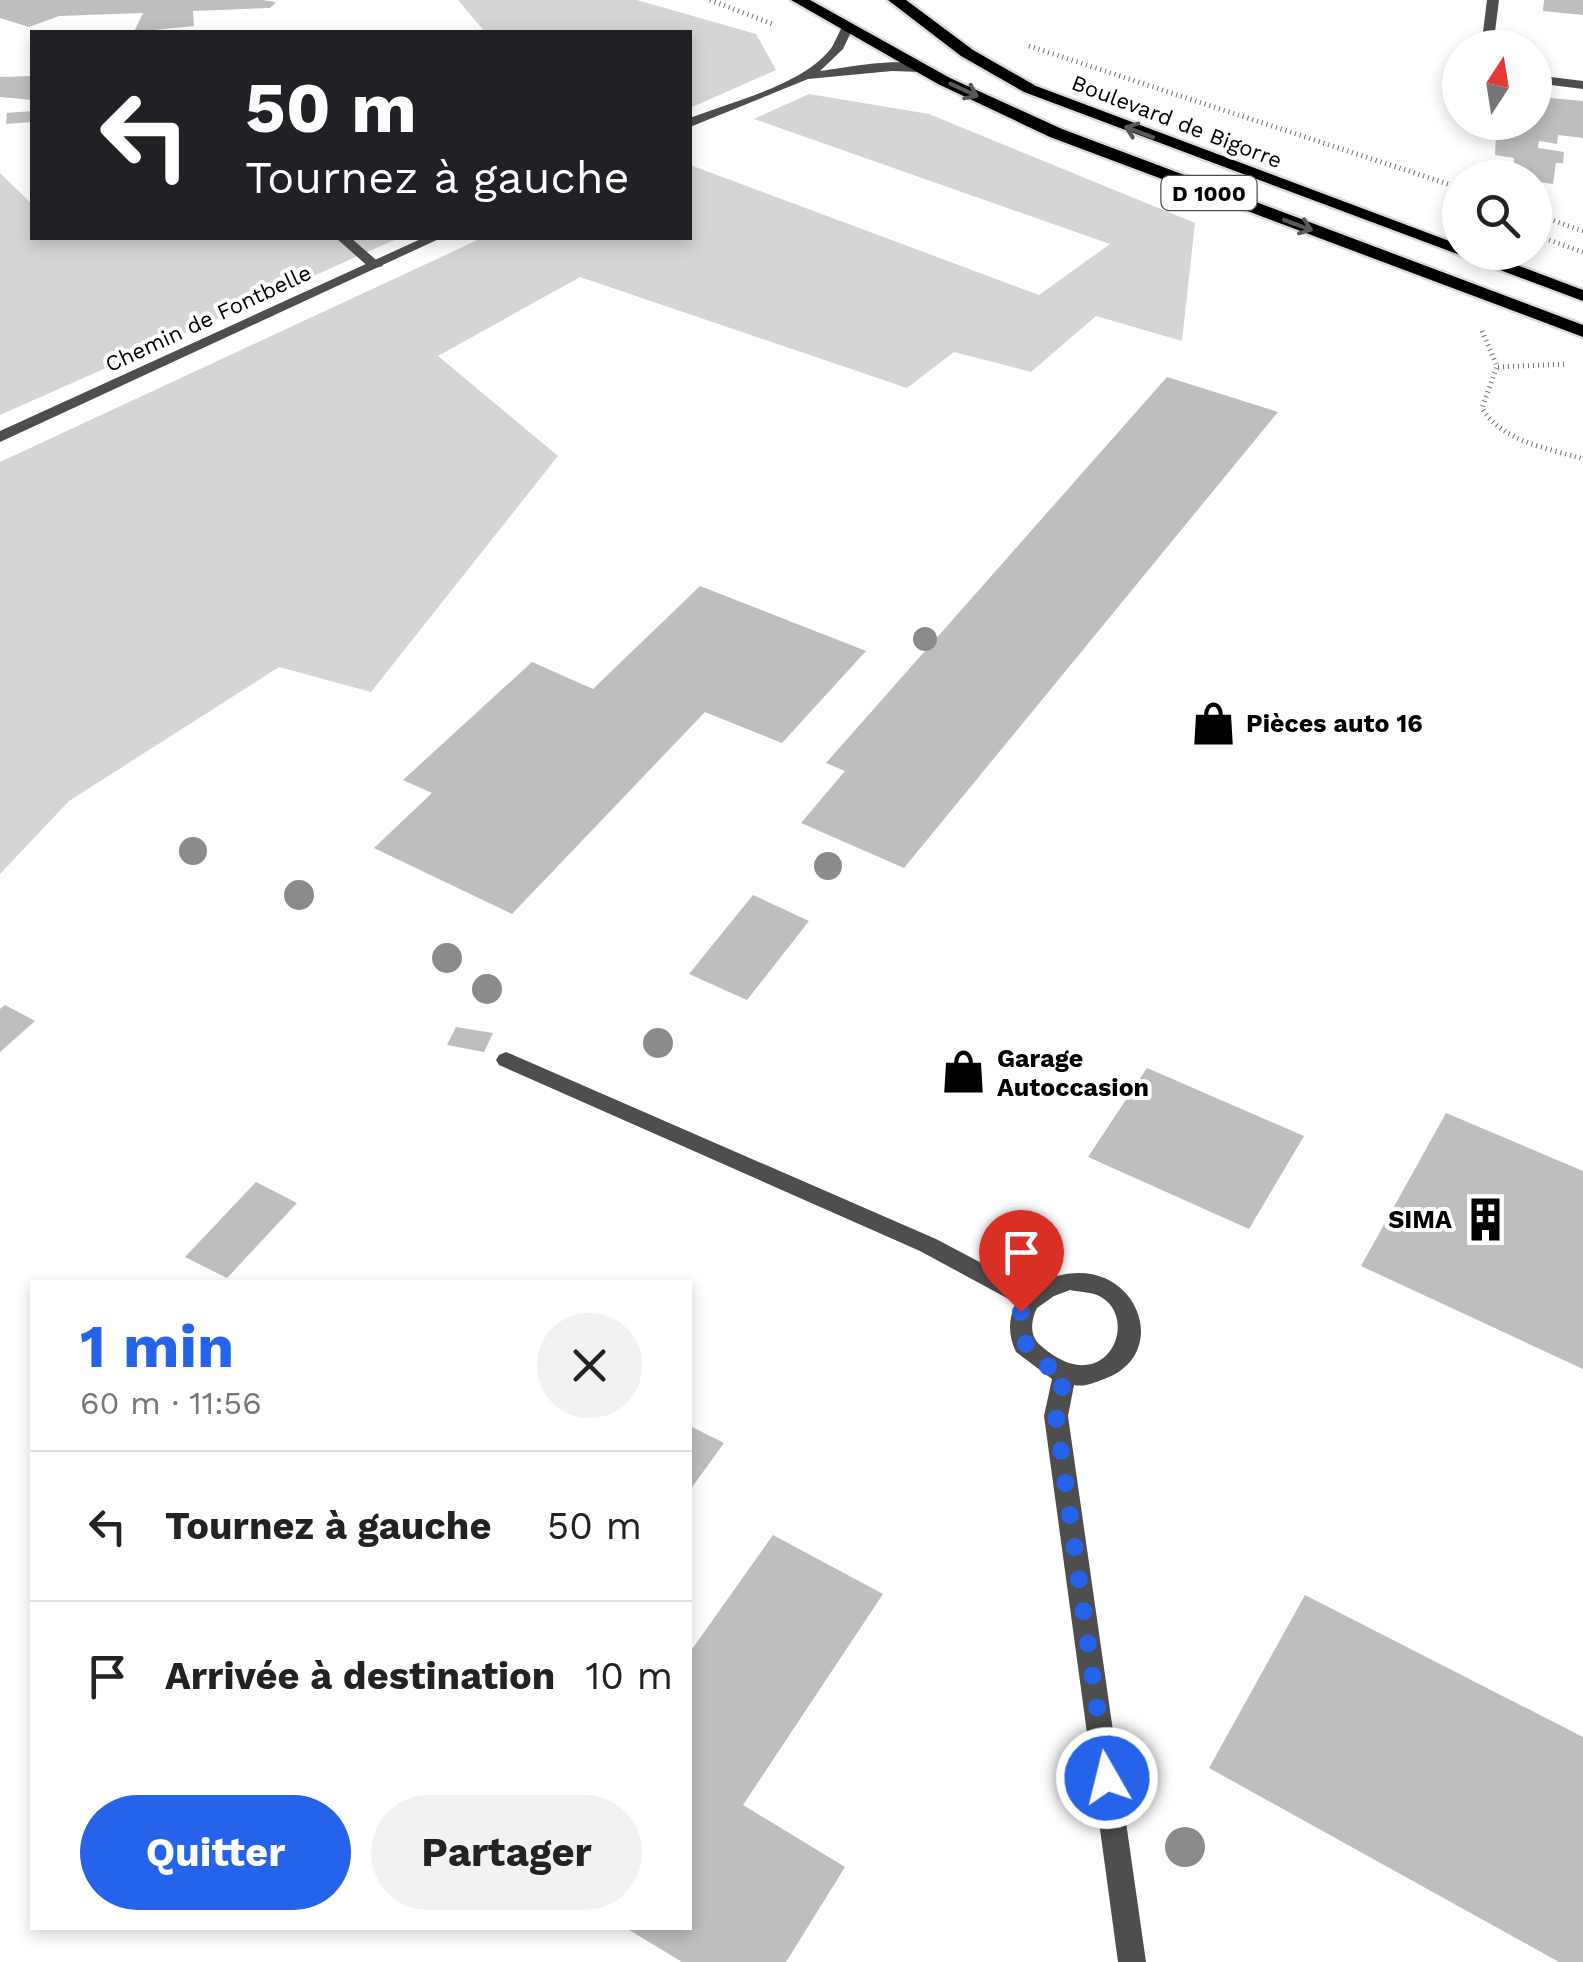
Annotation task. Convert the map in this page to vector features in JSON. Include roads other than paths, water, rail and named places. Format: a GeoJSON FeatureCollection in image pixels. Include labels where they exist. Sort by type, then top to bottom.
{"type":"FeatureCollection","features":[{"type":"Feature","properties":{"kind":"main road","name":"D 1000"},"geometry":{"type":"LineString","coordinates":[[800,0],[921,68],[1056,133],[1583,331]]}},
{"type":"Feature","properties":{"kind":"main road","name":"Boulevard de Bigorre"},"geometry":{"type":"LineString","coordinates":[[896,0],[955,45],[1030,88],[1442,244]]}},
{"type":"Feature","properties":{"kind":"main road","name":"Boulevard de Bigorre"},"geometry":{"type":"LineString","coordinates":[[1512,270],[1583,296]]}},
{"type":"Feature","properties":{"kind":"street"},"geometry":{"type":"LineString","coordinates":[[1489,30],[1493,0]]}},
{"type":"Feature","properties":{"kind":"street"},"geometry":{"type":"LineString","coordinates":[[692,122],[800,79],[839,51],[847,28]]}},
{"type":"Feature","properties":{"kind":"street"},"geometry":{"type":"LineString","coordinates":[[800,79],[892,67],[921,68]]}},
{"type":"Feature","properties":{"kind":"street"},"geometry":{"type":"LineString","coordinates":[[1552,81],[1583,84]]}},
{"type":"Feature","properties":{"kind":"street"},"geometry":{"type":"LineString","coordinates":[[344,240],[376,266]]}},
{"type":"Feature","properties":{"kind":"street","name":"Chemin de Fontbelle"},"geometry":{"type":"LineString","coordinates":[[0,438],[430,240]]}},
{"type":"Feature","properties":{"kind":"street"},"geometry":{"type":"LineString","coordinates":[[506,1060],[928,1246],[1028,1299]]}},
{"type":"Feature","properties":{"kind":"street"},"geometry":{"type":"LineString","coordinates":[[1080,1281],[1100,1287],[1127,1310],[1133,1330],[1129,1349],[1102,1372],[1065,1373],[1035,1358],[1024,1345],[1021,1312],[1028,1299],[1044,1288],[1080,1281]]}},
{"type":"Feature","properties":{"kind":"street"},"geometry":{"type":"LineString","coordinates":[[1065,1373],[1056,1416],[1132,1962]]}},
{"type":"Feature","properties":{"kind":"place","name":"Pièces auto 16"},"geometry":{"type":"Point","coordinates":[1213,723]}},
{"type":"Feature","properties":{"kind":"place","name":"Garage Autoccasion"},"geometry":{"type":"Point","coordinates":[964,1072]}},
{"type":"Feature","properties":{"kind":"place","name":"SIMA"},"geometry":{"type":"Point","coordinates":[1485,1219]}}]}
